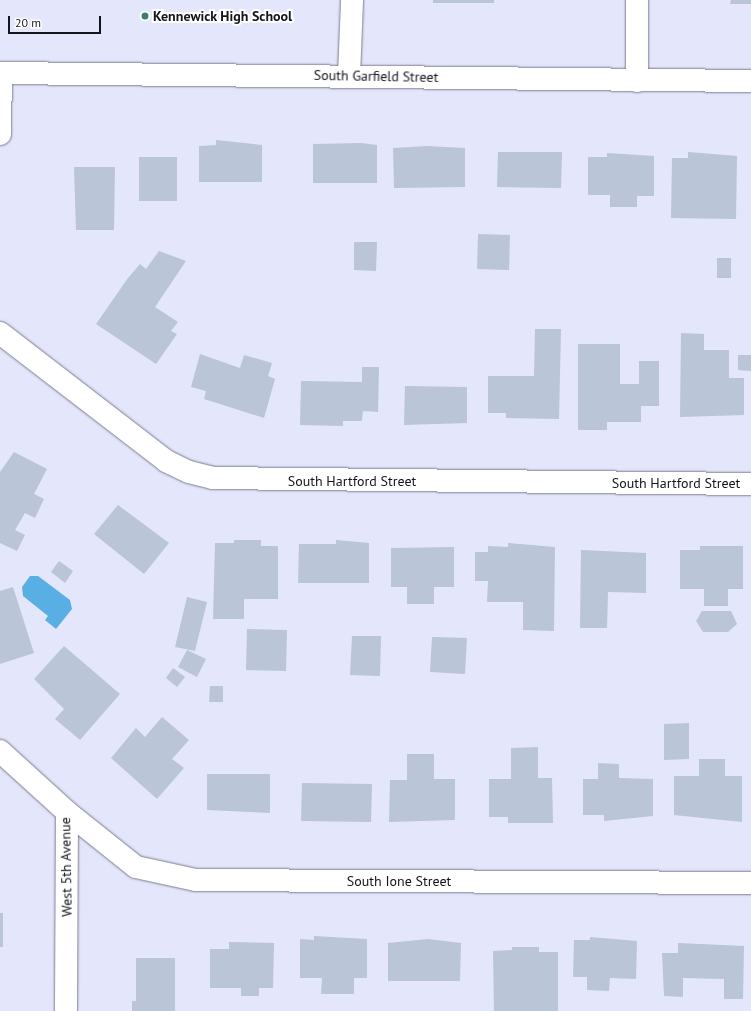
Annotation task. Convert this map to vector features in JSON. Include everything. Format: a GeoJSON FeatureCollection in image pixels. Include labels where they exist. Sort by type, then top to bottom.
{"type":"FeatureCollection","features":[{"type":"Feature","properties":{"kind":"street"},"geometry":{"type":"LineString","coordinates":[[349,76],[352,0]]}},
{"type":"Feature","properties":{"kind":"street"},"geometry":{"type":"LineString","coordinates":[[637,0],[637,80]]}},
{"type":"Feature","properties":{"kind":"street"},"geometry":{"type":"LineString","coordinates":[[0,73],[0,134]]}},
{"type":"Feature","properties":{"kind":"street","name":"South Garfield Street"},"geometry":{"type":"LineString","coordinates":[[0,73],[751,81]]}},
{"type":"Feature","properties":{"kind":"street","name":"South Hartford Street"},"geometry":{"type":"LineString","coordinates":[[0,333],[166,461],[189,472],[213,478],[751,484]]}},
{"type":"Feature","properties":{"kind":"street","name":"West 5th Avenue"},"geometry":{"type":"LineString","coordinates":[[0,752],[67,812],[66,1011]]}},
{"type":"Feature","properties":{"kind":"street","name":"South Ione Street"},"geometry":{"type":"LineString","coordinates":[[67,812],[136,867],[196,880],[751,883]]}},
{"type":"Feature","properties":{"kind":"water"},"geometry":{"type":"Polygon","coordinates":[[[30,576],[38,576],[70,600],[72,609],[56,629],[45,620],[48,616],[23,596],[22,587],[30,576]]]}},
{"type":"Feature","properties":{"kind":"building"},"geometry":{"type":"Polygon","coordinates":[[[433,0],[494,0],[494,3],[433,3],[433,0]]]}},
{"type":"Feature","properties":{"kind":"building"},"geometry":{"type":"Polygon","coordinates":[[[731,0],[751,0],[751,4],[730,4],[731,0]]]}},
{"type":"Feature","properties":{"kind":"building"},"geometry":{"type":"Polygon","coordinates":[[[216,140],[262,145],[262,182],[199,182],[199,146],[216,145],[216,140]]]}},
{"type":"Feature","properties":{"kind":"building"},"geometry":{"type":"Polygon","coordinates":[[[361,143],[377,145],[377,183],[313,183],[313,144],[361,143]]]}},
{"type":"Feature","properties":{"kind":"building"},"geometry":{"type":"Polygon","coordinates":[[[427,146],[465,148],[465,187],[394,188],[393,148],[427,146]]]}},
{"type":"Feature","properties":{"kind":"building"},"geometry":{"type":"Polygon","coordinates":[[[498,152],[562,152],[561,188],[497,187],[498,152]]]}},
{"type":"Feature","properties":{"kind":"building"},"geometry":{"type":"Polygon","coordinates":[[[688,152],[737,156],[736,219],[671,218],[672,158],[688,158],[688,152]]]}},
{"type":"Feature","properties":{"kind":"building"},"geometry":{"type":"Polygon","coordinates":[[[607,153],[654,156],[654,196],[637,196],[637,207],[610,207],[610,195],[588,195],[588,157],[607,157],[607,153]]]}},
{"type":"Feature","properties":{"kind":"building"},"geometry":{"type":"Polygon","coordinates":[[[139,157],[177,157],[177,201],[139,201],[139,157]]]}},
{"type":"Feature","properties":{"kind":"building"},"geometry":{"type":"Polygon","coordinates":[[[74,167],[115,167],[114,230],[76,230],[74,167]]]}},
{"type":"Feature","properties":{"kind":"building"},"geometry":{"type":"Polygon","coordinates":[[[478,234],[510,235],[509,270],[477,269],[478,234]]]}},
{"type":"Feature","properties":{"kind":"building"},"geometry":{"type":"Polygon","coordinates":[[[354,242],[377,242],[376,271],[354,270],[354,242]]]}},
{"type":"Feature","properties":{"kind":"building"},"geometry":{"type":"Polygon","coordinates":[[[159,251],[186,261],[155,307],[178,322],[171,331],[177,334],[156,364],[96,324],[128,278],[140,264],[146,269],[159,251]]]}},
{"type":"Feature","properties":{"kind":"building"},"geometry":{"type":"Polygon","coordinates":[[[717,258],[731,258],[731,278],[717,278],[717,258]]]}},
{"type":"Feature","properties":{"kind":"building"},"geometry":{"type":"Polygon","coordinates":[[[535,329],[561,329],[559,419],[506,418],[506,413],[488,413],[488,376],[534,376],[535,329]]]}},
{"type":"Feature","properties":{"kind":"building"},"geometry":{"type":"Polygon","coordinates":[[[681,333],[704,334],[704,350],[729,350],[729,378],[744,378],[744,415],[680,417],[681,333]]]}},
{"type":"Feature","properties":{"kind":"building"},"geometry":{"type":"Polygon","coordinates":[[[578,344],[620,344],[620,384],[639,384],[639,361],[659,361],[659,406],[641,406],[641,422],[607,422],[607,430],[578,430],[578,344]]]}},
{"type":"Feature","properties":{"kind":"building"},"geometry":{"type":"Polygon","coordinates":[[[200,354],[240,368],[244,355],[272,363],[268,376],[275,379],[264,418],[204,399],[206,391],[191,387],[200,354]]]}},
{"type":"Feature","properties":{"kind":"building"},"geometry":{"type":"Polygon","coordinates":[[[738,355],[751,355],[751,371],[738,370],[738,355]]]}},
{"type":"Feature","properties":{"kind":"building"},"geometry":{"type":"Polygon","coordinates":[[[362,367],[379,367],[378,412],[363,411],[362,421],[343,421],[343,426],[300,425],[301,381],[362,382],[362,367]]]}},
{"type":"Feature","properties":{"kind":"building"},"geometry":{"type":"Polygon","coordinates":[[[405,386],[467,387],[467,423],[404,425],[405,386]]]}},
{"type":"Feature","properties":{"kind":"building"},"geometry":{"type":"Polygon","coordinates":[[[14,452],[47,469],[34,494],[44,499],[35,518],[25,513],[15,530],[25,535],[17,551],[0,543],[0,472],[14,452]]]}},
{"type":"Feature","properties":{"kind":"building"},"geometry":{"type":"Polygon","coordinates":[[[118,505],[169,543],[144,574],[94,534],[118,505]]]}},
{"type":"Feature","properties":{"kind":"building"},"geometry":{"type":"Polygon","coordinates":[[[234,540],[261,540],[261,546],[278,546],[278,599],[244,599],[244,619],[213,619],[215,543],[234,543],[234,540]]]}},
{"type":"Feature","properties":{"kind":"building"},"geometry":{"type":"Polygon","coordinates":[[[336,540],[369,543],[369,583],[298,583],[299,544],[336,544],[336,540]]]}},
{"type":"Feature","properties":{"kind":"building"},"geometry":{"type":"Polygon","coordinates":[[[508,543],[555,547],[554,631],[523,630],[523,602],[487,602],[488,581],[475,581],[475,552],[488,552],[488,546],[508,547],[508,543]]]}},
{"type":"Feature","properties":{"kind":"building"},"geometry":{"type":"Polygon","coordinates":[[[700,546],[743,546],[743,589],[728,589],[728,606],[704,606],[704,589],[680,589],[680,550],[700,550],[700,546]]]}},
{"type":"Feature","properties":{"kind":"building"},"geometry":{"type":"Polygon","coordinates":[[[454,547],[454,587],[434,587],[434,604],[407,604],[407,587],[391,587],[391,548],[454,547]]]}},
{"type":"Feature","properties":{"kind":"building"},"geometry":{"type":"Polygon","coordinates":[[[581,550],[646,553],[646,593],[608,592],[607,628],[580,628],[581,550]]]}},
{"type":"Feature","properties":{"kind":"building"},"geometry":{"type":"Polygon","coordinates":[[[59,561],[73,571],[65,583],[51,572],[59,561]]]}},
{"type":"Feature","properties":{"kind":"building"},"geometry":{"type":"Polygon","coordinates":[[[13,587],[34,653],[0,664],[0,591],[13,587]]]}},
{"type":"Feature","properties":{"kind":"building"},"geometry":{"type":"Polygon","coordinates":[[[187,597],[207,602],[195,651],[175,647],[187,597]]]}},
{"type":"Feature","properties":{"kind":"building"},"geometry":{"type":"Polygon","coordinates":[[[702,611],[731,611],[737,624],[728,632],[703,632],[696,621],[702,611]]]}},
{"type":"Feature","properties":{"kind":"building"},"geometry":{"type":"Polygon","coordinates":[[[247,629],[287,630],[286,671],[246,670],[247,629]]]}},
{"type":"Feature","properties":{"kind":"building"},"geometry":{"type":"Polygon","coordinates":[[[352,636],[381,636],[380,676],[350,675],[352,636]]]}},
{"type":"Feature","properties":{"kind":"building"},"geometry":{"type":"Polygon","coordinates":[[[432,637],[467,638],[465,674],[430,672],[432,637]]]}},
{"type":"Feature","properties":{"kind":"building"},"geometry":{"type":"Polygon","coordinates":[[[64,646],[120,694],[80,740],[55,719],[64,709],[34,679],[64,646]]]}},
{"type":"Feature","properties":{"kind":"building"},"geometry":{"type":"Polygon","coordinates":[[[187,650],[206,659],[197,677],[178,667],[187,650]]]}},
{"type":"Feature","properties":{"kind":"building"},"geometry":{"type":"Polygon","coordinates":[[[173,668],[185,677],[177,687],[166,678],[173,668]]]}},
{"type":"Feature","properties":{"kind":"building"},"geometry":{"type":"Polygon","coordinates":[[[210,686],[223,686],[223,702],[209,702],[210,686]]]}},
{"type":"Feature","properties":{"kind":"building"},"geometry":{"type":"Polygon","coordinates":[[[162,717],[189,740],[172,759],[184,768],[157,799],[111,758],[136,728],[145,737],[162,717]]]}},
{"type":"Feature","properties":{"kind":"building"},"geometry":{"type":"Polygon","coordinates":[[[689,723],[689,759],[664,760],[664,724],[689,723]]]}},
{"type":"Feature","properties":{"kind":"building"},"geometry":{"type":"Polygon","coordinates":[[[538,747],[538,778],[552,778],[553,823],[508,823],[508,817],[489,817],[489,779],[511,779],[511,748],[538,747]]]}},
{"type":"Feature","properties":{"kind":"building"},"geometry":{"type":"Polygon","coordinates":[[[407,754],[434,754],[434,779],[455,779],[455,820],[389,822],[390,780],[407,780],[407,754]]]}},
{"type":"Feature","properties":{"kind":"building"},"geometry":{"type":"Polygon","coordinates":[[[699,759],[725,759],[725,776],[742,776],[742,822],[674,815],[674,776],[699,776],[699,759]]]}},
{"type":"Feature","properties":{"kind":"building"},"geometry":{"type":"Polygon","coordinates":[[[598,763],[619,764],[619,778],[653,779],[653,816],[604,821],[604,815],[583,815],[583,779],[598,779],[598,763]]]}},
{"type":"Feature","properties":{"kind":"building"},"geometry":{"type":"Polygon","coordinates":[[[207,774],[270,774],[270,813],[207,810],[207,774]]]}},
{"type":"Feature","properties":{"kind":"building"},"geometry":{"type":"Polygon","coordinates":[[[302,783],[372,784],[371,822],[301,821],[302,783]]]}},
{"type":"Feature","properties":{"kind":"building"},"geometry":{"type":"Polygon","coordinates":[[[0,913],[3,913],[3,947],[0,947],[0,913]]]}},
{"type":"Feature","properties":{"kind":"building"},"geometry":{"type":"Polygon","coordinates":[[[314,936],[367,939],[367,978],[354,978],[354,994],[321,994],[322,978],[300,978],[300,939],[314,940],[314,936]]]}},
{"type":"Feature","properties":{"kind":"building"},"geometry":{"type":"Polygon","coordinates":[[[590,937],[637,941],[636,979],[610,978],[609,991],[587,990],[587,977],[573,977],[574,940],[590,940],[590,937]]]}},
{"type":"Feature","properties":{"kind":"building"},"geometry":{"type":"Polygon","coordinates":[[[428,939],[461,943],[460,981],[388,981],[388,943],[428,939]]]}},
{"type":"Feature","properties":{"kind":"building"},"geometry":{"type":"Polygon","coordinates":[[[229,942],[274,943],[273,988],[259,988],[259,996],[241,996],[241,988],[210,988],[210,949],[229,949],[229,942]]]}},
{"type":"Feature","properties":{"kind":"building"},"geometry":{"type":"Polygon","coordinates":[[[678,943],[744,946],[743,999],[724,999],[724,979],[683,978],[683,997],[664,996],[662,953],[678,953],[678,943]]]}},
{"type":"Feature","properties":{"kind":"building"},"geometry":{"type":"Polygon","coordinates":[[[512,947],[539,947],[539,952],[558,952],[558,1011],[494,1011],[493,951],[512,950],[512,947]]]}},
{"type":"Feature","properties":{"kind":"building"},"geometry":{"type":"Polygon","coordinates":[[[136,958],[175,958],[175,1011],[132,1011],[132,1001],[136,1001],[136,958]]]}},
{"type":"Feature","properties":{"kind":"place","name":"Kennewick High School"},"geometry":{"type":"Point","coordinates":[145,16]}}]}
